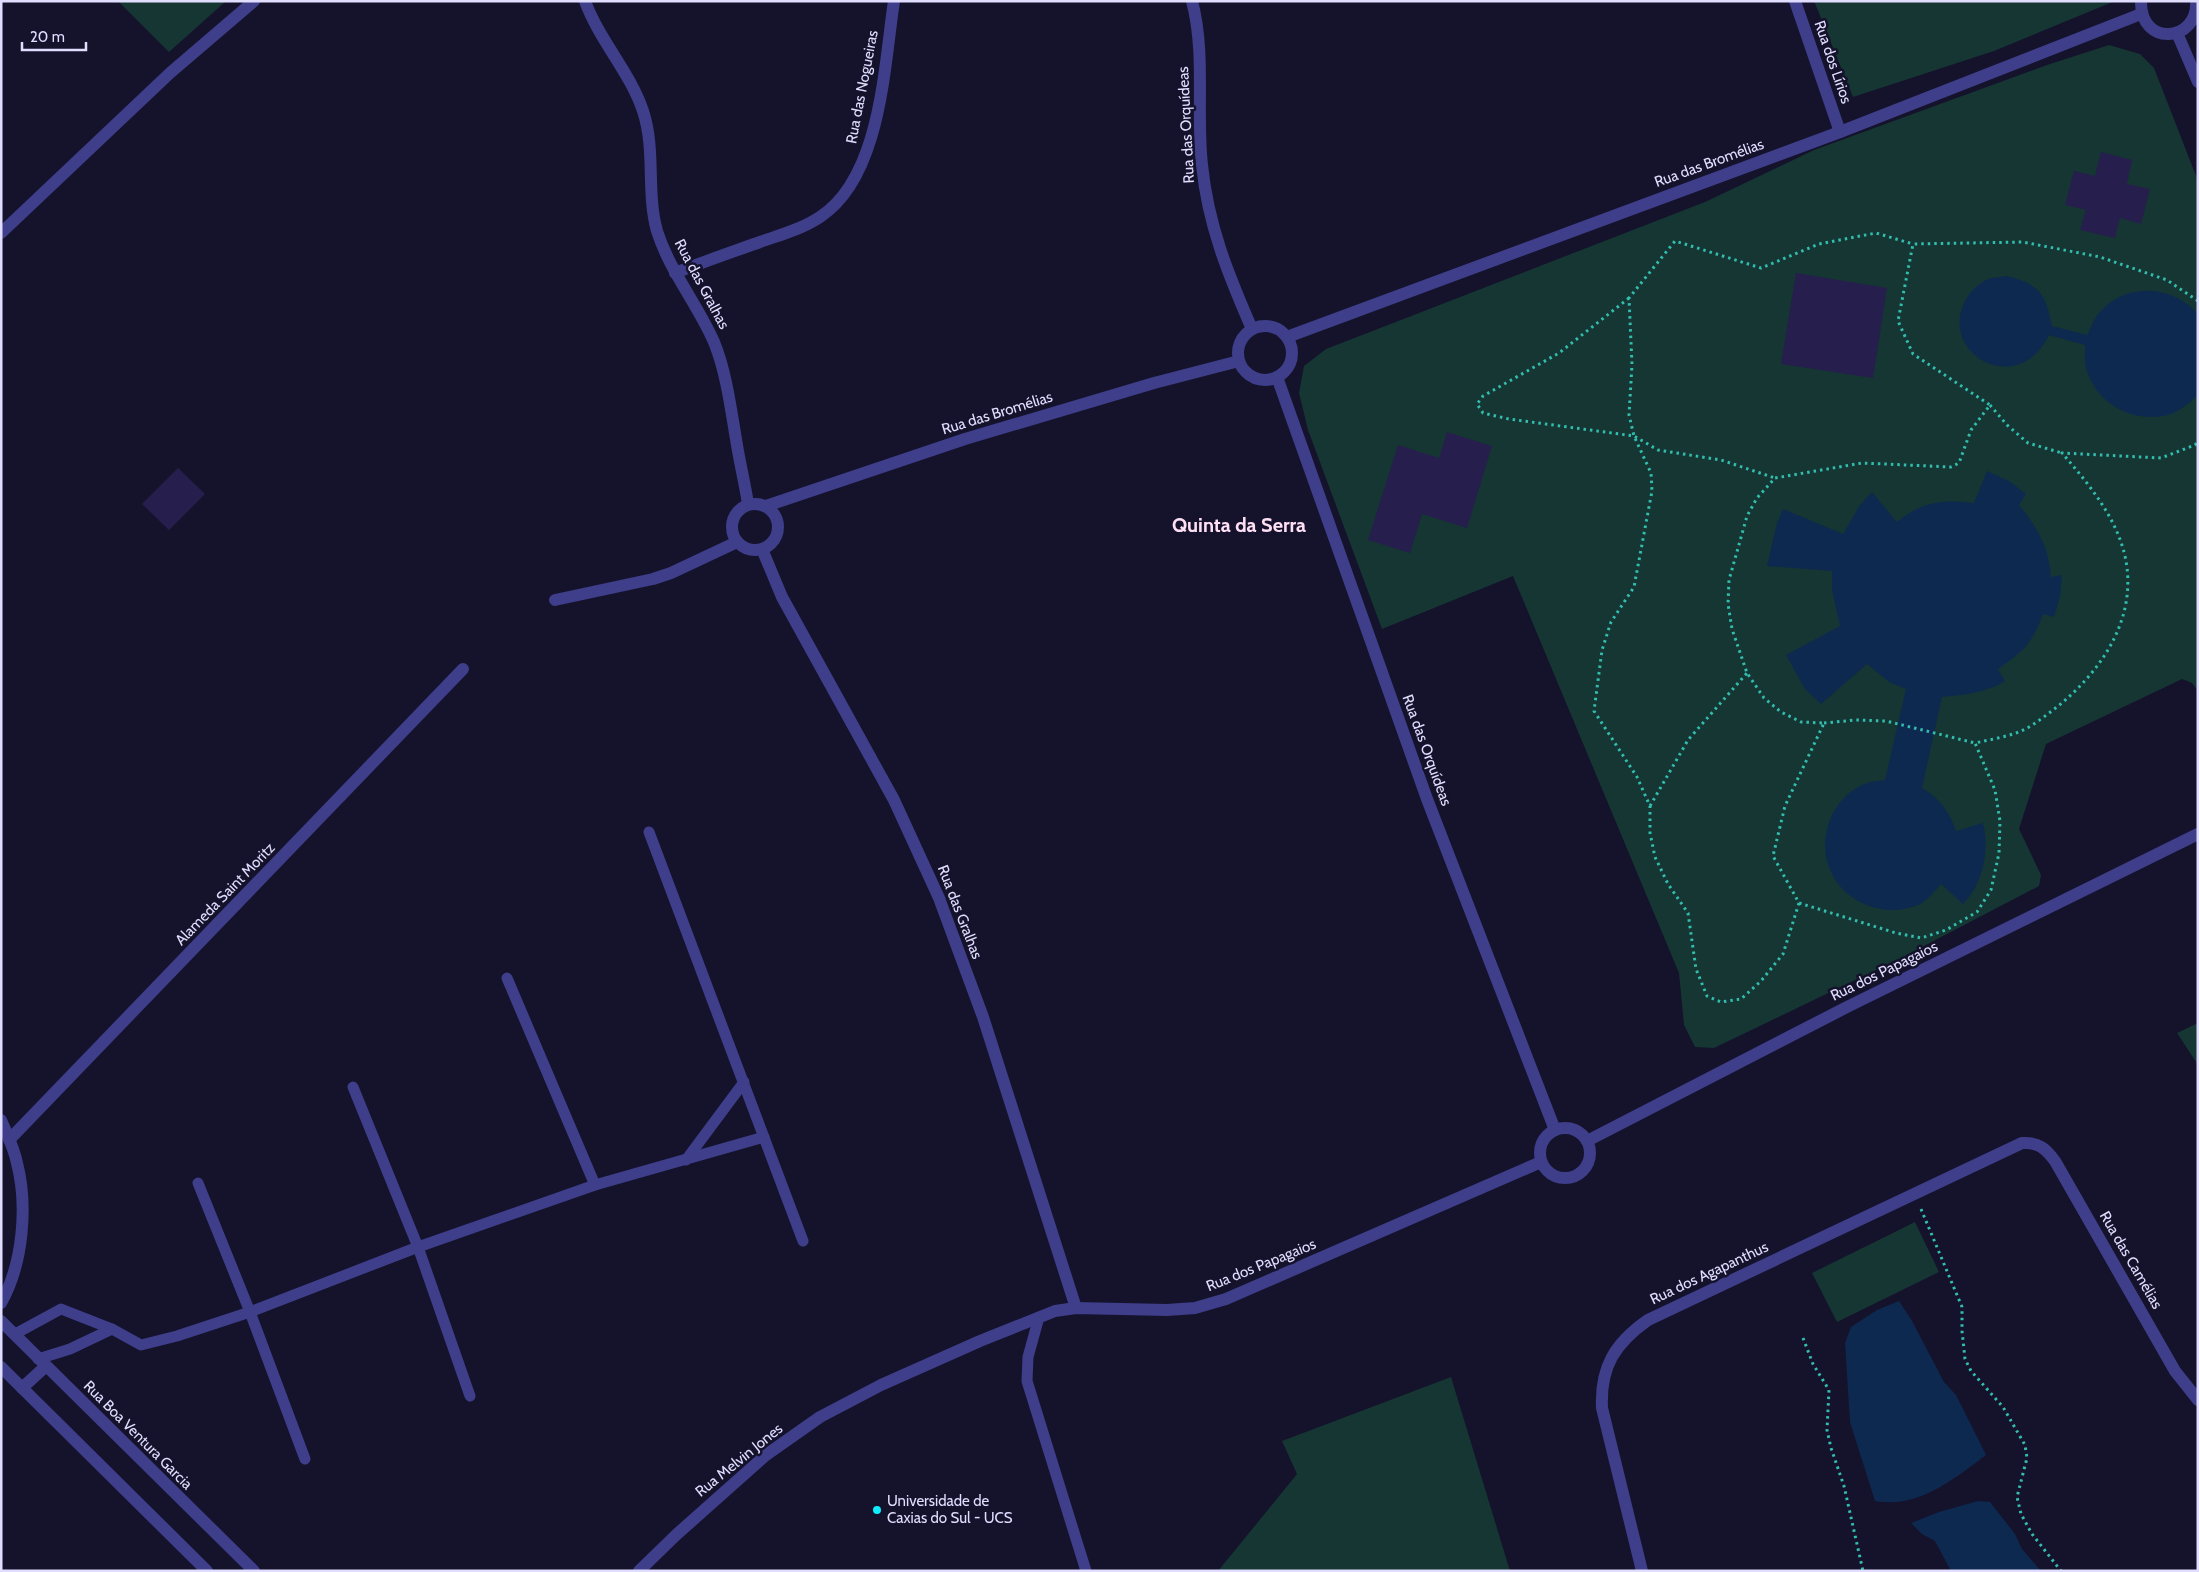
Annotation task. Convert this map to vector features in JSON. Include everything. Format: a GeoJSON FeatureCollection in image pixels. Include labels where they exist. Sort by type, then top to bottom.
{"type":"FeatureCollection","features":[{"type":"Feature","properties":{"kind":"street"},"geometry":{"type":"LineString","coordinates":[[1,233],[170,73],[254,1]]}},
{"type":"Feature","properties":{"kind":"street","name":"Rua das Gralhas"},"geometry":{"type":"LineString","coordinates":[[586,1],[594,21],[626,74],[643,110],[650,135],[653,206],[656,228],[675,273],[708,331],[717,351],[728,393],[748,504]]}},
{"type":"Feature","properties":{"kind":"street","name":"Rua das Nogueiras"},"geometry":{"type":"LineString","coordinates":[[675,273],[806,225],[832,208],[843,196],[854,180],[866,153],[879,99],[894,1]]}},
{"type":"Feature","properties":{"kind":"street","name":"Rua das Orquídeas"},"geometry":{"type":"LineString","coordinates":[[1192,1],[1198,39],[1202,164],[1210,217],[1227,272],[1252,329]]}},
{"type":"Feature","properties":{"kind":"street","name":"Rua dos Lírios"},"geometry":{"type":"LineString","coordinates":[[1795,1],[1840,132]]}},
{"type":"Feature","properties":{"kind":"street"},"geometry":{"type":"LineString","coordinates":[[2141,8],[2147,24],[2155,31],[2166,35],[2177,33],[2187,28],[2194,19],[2197,8],[2196,1]]}},
{"type":"Feature","properties":{"kind":"street","name":"Rua das Bromélias"},"geometry":{"type":"LineString","coordinates":[[1286,337],[1840,132],[2141,8]]}},
{"type":"Feature","properties":{"kind":"street"},"geometry":{"type":"LineString","coordinates":[[2177,33],[2198,82]]}},
{"type":"Feature","properties":{"kind":"street"},"geometry":{"type":"LineString","coordinates":[[1261,326],[1271,327],[1280,331],[1286,337],[1291,346],[1290,364],[1277,377],[1268,380],[1258,379],[1243,369],[1239,361],[1238,351],[1240,342],[1245,334],[1261,326]]}},
{"type":"Feature","properties":{"kind":"street","name":"Rua das Bromélias"},"geometry":{"type":"LineString","coordinates":[[766,506],[965,439],[1154,383],[1239,361]]}},
{"type":"Feature","properties":{"kind":"street","name":"Rua das Orquídeas"},"geometry":{"type":"LineString","coordinates":[[1277,377],[1427,799],[1555,1130]]}},
{"type":"Feature","properties":{"kind":"street"},"geometry":{"type":"LineString","coordinates":[[748,504],[766,506],[778,520],[779,529],[776,538],[770,545],[762,549],[753,550],[744,547],[737,542],[733,533],[731,524],[734,515],[748,504]]}},
{"type":"Feature","properties":{"kind":"street"},"geometry":{"type":"LineString","coordinates":[[555,600],[653,579],[671,573],[737,542]]}},
{"type":"Feature","properties":{"kind":"street","name":"Rua das Gralhas"},"geometry":{"type":"LineString","coordinates":[[762,549],[782,597],[894,800],[939,898],[983,1017],[1076,1308]]}},
{"type":"Feature","properties":{"kind":"street","name":"Alameda Saint Moritz"},"geometry":{"type":"LineString","coordinates":[[9,1140],[463,669]]}},
{"type":"Feature","properties":{"kind":"street","name":"Rua dos Papagaios"},"geometry":{"type":"LineString","coordinates":[[1587,1141],[1847,1007],[2198,834]]}},
{"type":"Feature","properties":{"kind":"street"},"geometry":{"type":"LineString","coordinates":[[1,1120],[17,1163],[22,1205],[14,1270],[1,1303]]}},
{"type":"Feature","properties":{"kind":"street"},"geometry":{"type":"LineString","coordinates":[[1573,1129],[1587,1141],[1590,1159],[1586,1168],[1580,1174],[1571,1178],[1553,1176],[1541,1162],[1540,1152],[1542,1143],[1555,1130],[1573,1129]]}},
{"type":"Feature","properties":{"kind":"street","name":"Rua dos Agapanthus"},"geometry":{"type":"LineString","coordinates":[[1642,1571],[1602,1408],[1602,1383],[1605,1371],[1615,1351],[1631,1332],[1648,1320],[2012,1147],[2032,1142]]}},
{"type":"Feature","properties":{"kind":"street","name":"Rua das Camélias"},"geometry":{"type":"LineString","coordinates":[[2032,1142],[2044,1147],[2055,1161],[2175,1371],[2198,1400]]}},
{"type":"Feature","properties":{"kind":"street","name":"Rua dos Papagaios"},"geometry":{"type":"LineString","coordinates":[[980,1341],[1055,1311],[1076,1308],[1167,1310],[1195,1308],[1226,1299],[1541,1162]]}},
{"type":"Feature","properties":{"kind":"street","name":"Rua Boa Ventura Garcia"},"geometry":{"type":"LineString","coordinates":[[1,1321],[254,1571]]}},
{"type":"Feature","properties":{"kind":"street","name":"Rua Melvin Jones"},"geometry":{"type":"LineString","coordinates":[[639,1571],[676,1535],[766,1455],[820,1418],[881,1385],[980,1341]]}},
{"type":"Feature","properties":{"kind":"street"},"geometry":{"type":"LineString","coordinates":[[22,1388],[42,1363]]}},
{"type":"Feature","properties":{"kind":"street"},"geometry":{"type":"LineString","coordinates":[[1,1367],[207,1571]]}},
{"type":"Feature","properties":{"kind":"lane"},"geometry":{"type":"LineString","coordinates":[[650,832],[803,1241]]}},
{"type":"Feature","properties":{"kind":"lane"},"geometry":{"type":"LineString","coordinates":[[507,978],[595,1185]]}},
{"type":"Feature","properties":{"kind":"lane"},"geometry":{"type":"LineString","coordinates":[[686,1160],[744,1082]]}},
{"type":"Feature","properties":{"kind":"lane"},"geometry":{"type":"LineString","coordinates":[[353,1087],[418,1247],[470,1396]]}},
{"type":"Feature","properties":{"kind":"lane"},"geometry":{"type":"LineString","coordinates":[[15,1334],[61,1309],[112,1329],[141,1345],[177,1336],[250,1312],[418,1247],[595,1185],[764,1137]]}},
{"type":"Feature","properties":{"kind":"lane"},"geometry":{"type":"LineString","coordinates":[[198,1183],[306,1459]]}},
{"type":"Feature","properties":{"kind":"lane"},"geometry":{"type":"LineString","coordinates":[[1039,1317],[1028,1357],[1027,1381],[1086,1571]]}},
{"type":"Feature","properties":{"kind":"lane"},"geometry":{"type":"LineString","coordinates":[[42,1363],[112,1329]]}},
{"type":"Feature","properties":{"kind":"path"},"geometry":{"type":"LineString","coordinates":[[1990,405],[1972,430],[1959,463],[1952,467],[1862,463],[1775,478],[1721,460],[1658,450],[1634,436],[1509,419],[1484,413],[1476,404],[1484,396],[1559,353],[1629,298],[1675,241],[1761,268],[1819,244],[1876,233],[1914,244],[2023,242],[2100,257],[2167,280],[2198,301]]}},
{"type":"Feature","properties":{"kind":"path"},"geometry":{"type":"LineString","coordinates":[[1914,244],[1898,321],[1912,354],[1990,405],[2007,425],[2028,443],[2062,452],[2161,458],[2195,445],[2198,442]]}},
{"type":"Feature","properties":{"kind":"path"},"geometry":{"type":"LineString","coordinates":[[1629,298],[1632,365],[1629,415],[1634,436],[1651,472],[1652,491],[1634,587],[1611,622],[1602,650],[1594,711],[1637,777],[1650,806],[1650,833],[1655,857],[1668,884],[1688,913],[1696,969],[1707,996],[1721,1002],[1742,999],[1761,981],[1783,954],[1799,903]]}},
{"type":"Feature","properties":{"kind":"path"},"geometry":{"type":"LineString","coordinates":[[1775,478],[1757,498],[1747,516],[1729,580],[1728,604],[1732,629],[1747,673],[1764,698],[1781,712],[1801,722],[1824,723],[1856,720],[1886,722],[1975,742],[2020,731],[2036,723],[2077,691],[2108,652],[2122,626],[2126,605],[2127,580],[2124,552],[2113,522],[2062,452]]}},
{"type":"Feature","properties":{"kind":"path"},"geometry":{"type":"LineString","coordinates":[[1650,806],[1688,740],[1747,673]]}},
{"type":"Feature","properties":{"kind":"path"},"geometry":{"type":"LineString","coordinates":[[1824,723],[1785,806],[1773,856],[1799,903],[1896,933],[1921,938],[1946,930],[1977,912],[1988,898],[1996,872],[2000,821],[1995,790],[1975,742]]}},
{"type":"Feature","properties":{"kind":"path"},"geometry":{"type":"LineString","coordinates":[[1914,1194],[1962,1307],[1965,1359],[1971,1371],[2003,1406],[2025,1446],[2027,1458],[2017,1497],[2021,1514],[2032,1534],[2061,1571]]}},
{"type":"Feature","properties":{"kind":"path"},"geometry":{"type":"LineString","coordinates":[[1803,1338],[1813,1364],[1829,1390],[1827,1430],[1844,1486],[1864,1571]]}},
{"type":"Feature","properties":{"kind":"green space"},"geometry":{"type":"Polygon","coordinates":[[[118,1],[226,1],[169,52],[118,1]]]}},
{"type":"Feature","properties":{"kind":"green space"},"geometry":{"type":"Polygon","coordinates":[[[1814,1],[2115,1],[1994,51],[1853,97],[1814,1]]]}},
{"type":"Feature","properties":{"kind":"green space"},"geometry":{"type":"Polygon","coordinates":[[[2109,45],[2140,54],[2154,68],[2198,181],[2198,691],[2192,683],[2182,679],[2046,744],[2019,829],[2041,875],[2039,886],[1903,957],[1714,1048],[1695,1047],[1684,1025],[1679,973],[1513,576],[1382,629],[1308,430],[1299,393],[1304,366],[1326,349],[1705,202],[1814,150],[2050,64],[2109,45]]]}},
{"type":"Feature","properties":{"kind":"green space"},"geometry":{"type":"Polygon","coordinates":[[[2198,1023],[2198,1065],[2177,1033],[2198,1023]]]}},
{"type":"Feature","properties":{"kind":"green space"},"geometry":{"type":"Polygon","coordinates":[[[1915,1222],[1939,1272],[1837,1322],[1812,1273],[1915,1222]]]}},
{"type":"Feature","properties":{"kind":"green space"},"geometry":{"type":"Polygon","coordinates":[[[1451,1377],[1510,1571],[1218,1571],[1297,1474],[1282,1441],[1451,1377]]]}},
{"type":"Feature","properties":{"kind":"water"},"geometry":{"type":"Polygon","coordinates":[[[2007,276],[2027,283],[2039,292],[2044,298],[2052,326],[2087,335],[2096,317],[2106,306],[2119,297],[2132,292],[2160,292],[2174,296],[2187,304],[2198,314],[2198,395],[2182,408],[2168,415],[2150,417],[2137,416],[2126,412],[2115,407],[2105,399],[2090,380],[2085,365],[2085,345],[2049,335],[2035,354],[2019,364],[2001,366],[1985,362],[1971,351],[1962,337],[1960,319],[1966,299],[1975,288],[1988,279],[2007,276]]]}},
{"type":"Feature","properties":{"kind":"water"},"geometry":{"type":"Polygon","coordinates":[[[1987,471],[2009,481],[2026,494],[2019,505],[2031,521],[2045,547],[2051,577],[2062,575],[2060,597],[2054,617],[2043,614],[2031,640],[2015,657],[1998,669],[2005,681],[1982,691],[1942,697],[1922,788],[1943,806],[1956,831],[1983,823],[1986,844],[1985,855],[1976,887],[1963,904],[1941,884],[1930,897],[1910,908],[1896,910],[1870,906],[1858,901],[1847,893],[1838,884],[1831,872],[1825,845],[1827,831],[1837,806],[1846,796],[1870,782],[1885,780],[1906,689],[1889,682],[1867,664],[1821,704],[1805,689],[1786,655],[1840,626],[1832,590],[1832,571],[1767,566],[1777,523],[1783,509],[1843,534],[1860,505],[1872,492],[1897,522],[1924,506],[1953,501],[1974,503],[1987,471]]]}},
{"type":"Feature","properties":{"kind":"water"},"geometry":{"type":"Polygon","coordinates":[[[1899,1301],[1912,1321],[1944,1382],[1956,1395],[1986,1455],[1948,1482],[1921,1496],[1906,1501],[1875,1501],[1850,1422],[1845,1343],[1851,1327],[1877,1310],[1899,1301]]]}},
{"type":"Feature","properties":{"kind":"water"},"geometry":{"type":"Polygon","coordinates":[[[1978,1501],[1990,1502],[2015,1534],[2022,1549],[2041,1571],[1951,1571],[1935,1541],[1922,1534],[1911,1523],[1939,1512],[1978,1501]]]}},
{"type":"Feature","properties":{"kind":"building"},"geometry":{"type":"Polygon","coordinates":[[[2101,152],[2132,160],[2127,184],[2150,189],[2141,224],[2120,218],[2115,238],[2080,230],[2086,210],[2065,205],[2074,171],[2095,176],[2101,152]]]}},
{"type":"Feature","properties":{"kind":"building"},"geometry":{"type":"Polygon","coordinates":[[[1796,273],[1887,288],[1873,378],[1781,364],[1796,273]]]}},
{"type":"Feature","properties":{"kind":"building"},"geometry":{"type":"Polygon","coordinates":[[[1447,432],[1492,446],[1467,528],[1422,514],[1410,553],[1368,540],[1398,445],[1439,458],[1447,432]]]}},
{"type":"Feature","properties":{"kind":"building"},"geometry":{"type":"Polygon","coordinates":[[[178,468],[205,494],[169,530],[142,504],[178,468]]]}},
{"type":"Feature","properties":{"kind":"place","name":"Universidade de Caxias do Sul - UCS"},"geometry":{"type":"Point","coordinates":[877,1510]}},
{"type":"Feature","properties":{"kind":"district","name":"Quinta da Serra"},"geometry":{"type":"Point","coordinates":[1239,525]}}]}
